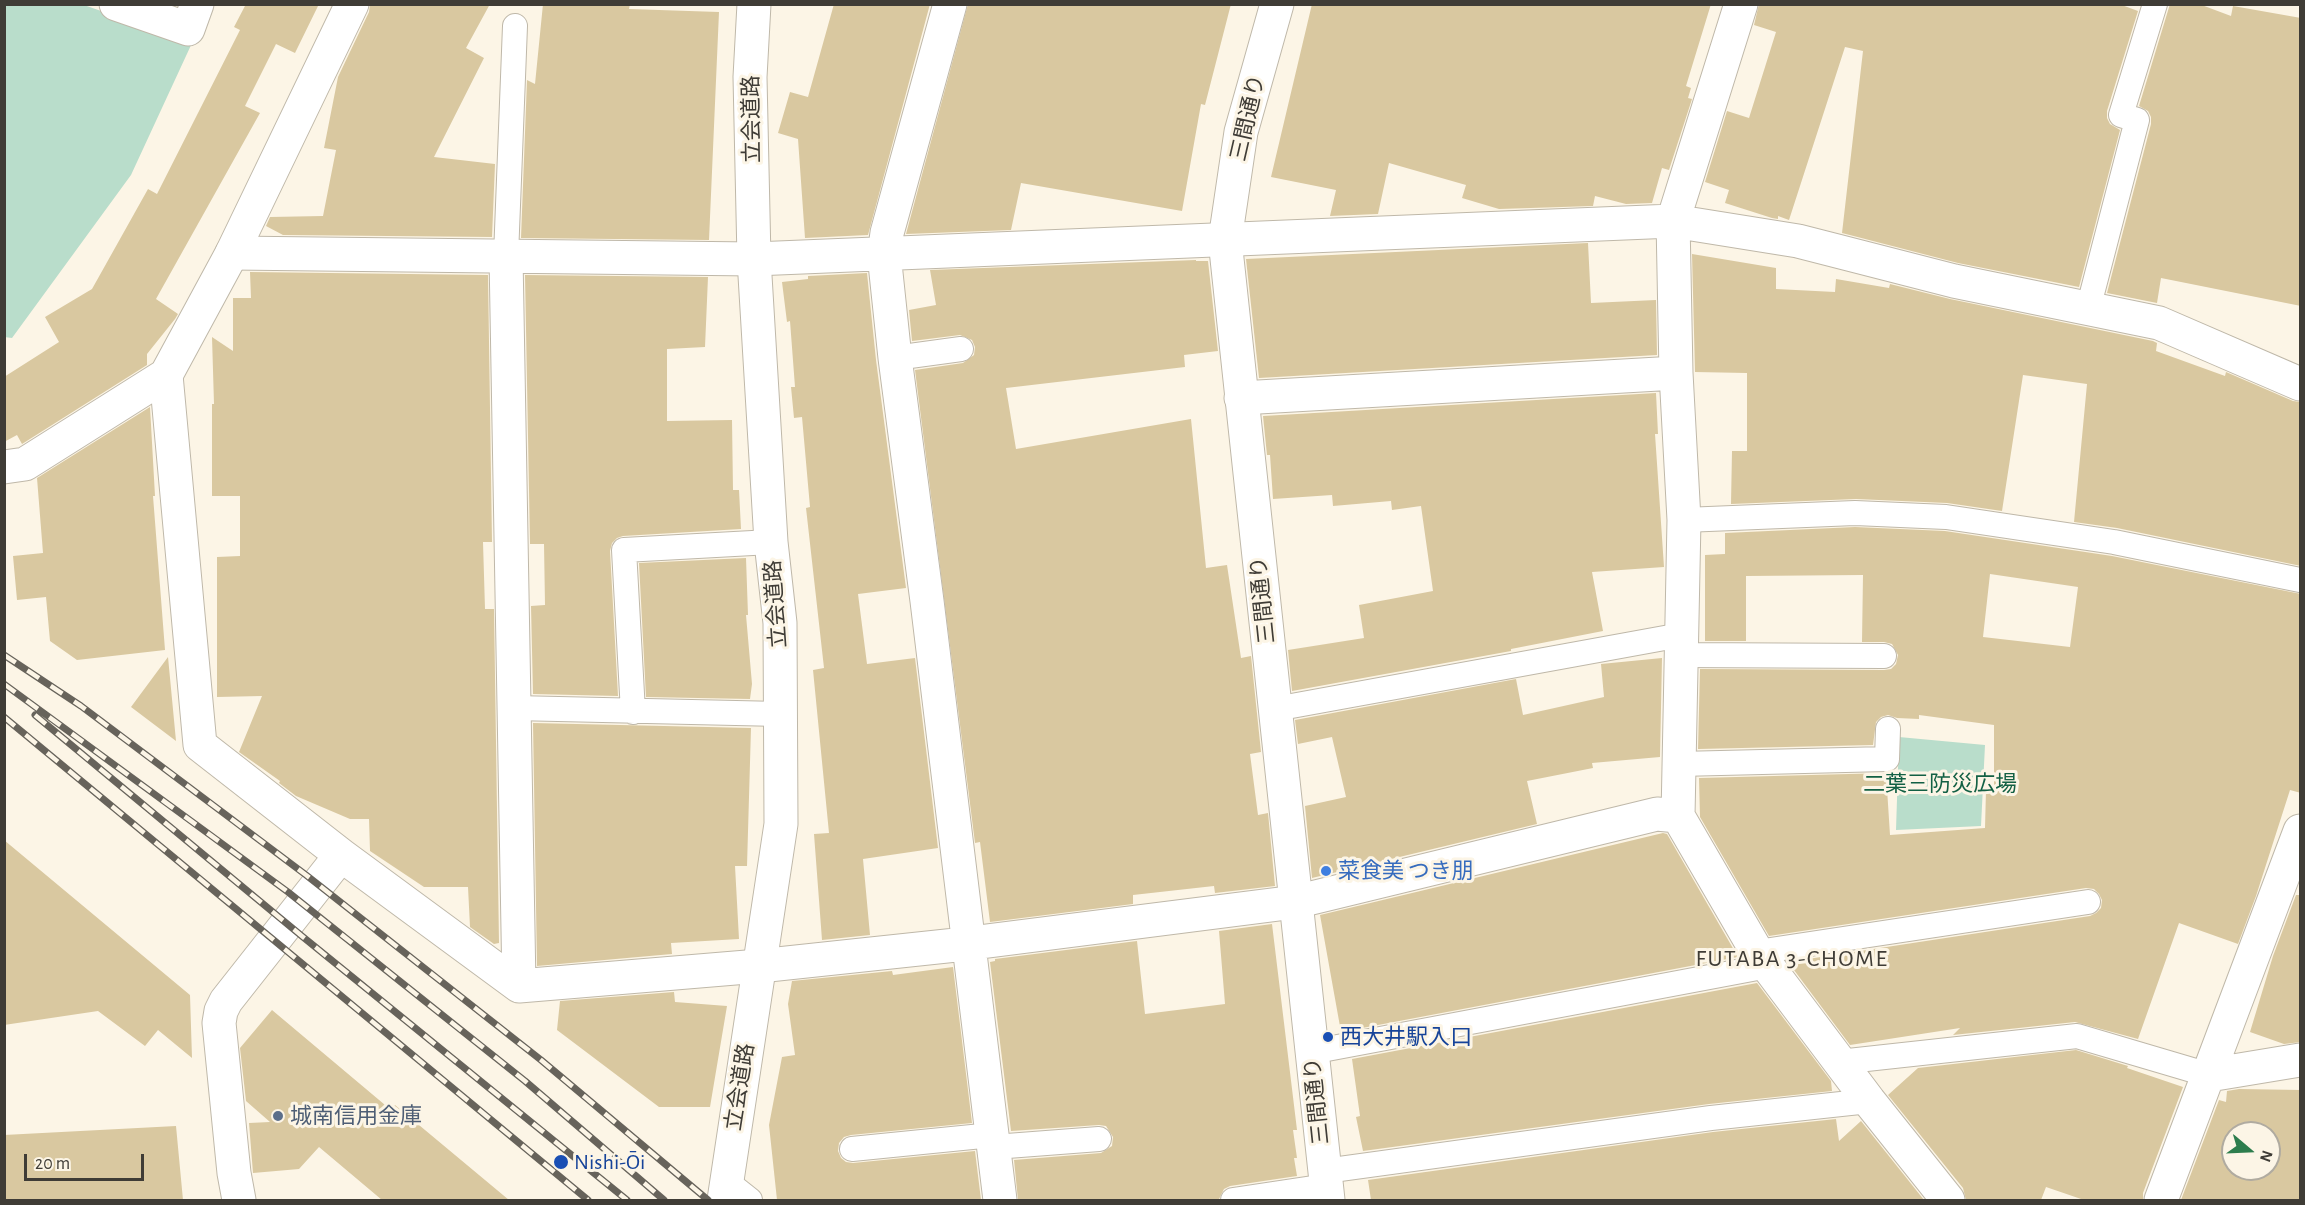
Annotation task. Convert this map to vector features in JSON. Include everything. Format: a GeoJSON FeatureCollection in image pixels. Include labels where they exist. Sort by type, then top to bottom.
{"type":"FeatureCollection","features":[{"type":"Feature","properties":{"kind":"street"},"geometry":{"type":"LineString","coordinates":[[116,4],[188,29],[197,4]]}},
{"type":"Feature","properties":{"kind":"street"},"geometry":{"type":"LineString","coordinates":[[4,467],[25,464],[166,375],[232,253],[352,4]]}},
{"type":"Feature","properties":{"kind":"street","name":"立会道路"},"geometry":{"type":"LineString","coordinates":[[733,1194],[759,966],[781,824],[780,623],[771,542],[754,259],[750,77],[754,4]]}},
{"type":"Feature","properties":{"kind":"street"},"geometry":{"type":"LineString","coordinates":[[950,4],[887,233],[884,254],[1000,1200]]}},
{"type":"Feature","properties":{"kind":"street","name":"三間通り"},"geometry":{"type":"LineString","coordinates":[[1277,4],[1241,132],[1225,240],[1326,1186]]}},
{"type":"Feature","properties":{"kind":"street"},"geometry":{"type":"LineString","coordinates":[[1742,4],[1673,221],[1676,373],[1684,519],[1678,816],[1763,959],[1839,1062],[1948,1200]]}},
{"type":"Feature","properties":{"kind":"street"},"geometry":{"type":"LineString","coordinates":[[232,253],[754,259],[1673,221],[1798,241],[1954,281],[2159,323],[2301,384]]}},
{"type":"Feature","properties":{"kind":"street"},"geometry":{"type":"LineString","coordinates":[[506,256],[519,986]]}},
{"type":"Feature","properties":{"kind":"street"},"geometry":{"type":"LineString","coordinates":[[1241,398],[1676,373]]}},
{"type":"Feature","properties":{"kind":"street"},"geometry":{"type":"LineString","coordinates":[[166,375],[200,745],[341,855],[519,986],[759,966],[969,943],[1295,902],[1657,814],[1678,816]]}},
{"type":"Feature","properties":{"kind":"street"},"geometry":{"type":"LineString","coordinates":[[2162,1200],[2301,831]]}},
{"type":"Feature","properties":{"kind":"street"},"geometry":{"type":"LineString","coordinates":[[239,1200],[234,1173],[219,1023],[221,1011],[226,1001],[341,855]]}},
{"type":"Feature","properties":{"kind":"street"},"geometry":{"type":"LineString","coordinates":[[2209,1076],[2301,1060]]}},
{"type":"Feature","properties":{"kind":"lane"},"geometry":{"type":"LineString","coordinates":[[2088,309],[2137,120],[2121,115],[2154,4]]}},
{"type":"Feature","properties":{"kind":"lane"},"geometry":{"type":"LineString","coordinates":[[506,256],[515,27]]}},
{"type":"Feature","properties":{"kind":"lane"},"geometry":{"type":"LineString","coordinates":[[895,358],[961,349]]}},
{"type":"Feature","properties":{"kind":"lane"},"geometry":{"type":"LineString","coordinates":[[1684,519],[1855,513],[1946,518],[2114,542],[2301,580]]}},
{"type":"Feature","properties":{"kind":"lane"},"geometry":{"type":"LineString","coordinates":[[633,712],[624,550],[771,542]]}},
{"type":"Feature","properties":{"kind":"lane"},"geometry":{"type":"LineString","coordinates":[[1275,709],[1681,645],[1884,656]]}},
{"type":"Feature","properties":{"kind":"lane"},"geometry":{"type":"LineString","coordinates":[[514,708],[780,714]]}},
{"type":"Feature","properties":{"kind":"lane"},"geometry":{"type":"LineString","coordinates":[[1679,764],[1887,759],[1888,729]]}},
{"type":"Feature","properties":{"kind":"lane"},"geometry":{"type":"LineString","coordinates":[[1311,1052],[1763,959],[2088,902]]}},
{"type":"Feature","properties":{"kind":"lane"},"geometry":{"type":"LineString","coordinates":[[1839,1062],[2077,1036],[2209,1076]]}},
{"type":"Feature","properties":{"kind":"lane"},"geometry":{"type":"LineString","coordinates":[[1233,1200],[1326,1186],[1711,1118],[1869,1101]]}},
{"type":"Feature","properties":{"kind":"lane"},"geometry":{"type":"LineString","coordinates":[[852,1149],[993,1141],[1099,1139]]}},
{"type":"Feature","properties":{"kind":"green space"},"geometry":{"type":"Polygon","coordinates":[[[4,5],[84,5],[192,43],[131,175],[12,338],[4,337],[4,5]]]}},
{"type":"Feature","properties":{"kind":"green space","name":"二葉三防災広場"},"geometry":{"type":"Polygon","coordinates":[[[1899,737],[1985,745],[1981,826],[1896,830],[1899,737]]]}},
{"type":"Feature","properties":{"kind":"building"},"geometry":{"type":"Polygon","coordinates":[[[246,4],[319,4],[295,53],[276,44],[245,106],[260,113],[156,299],[178,314],[147,354],[147,365],[22,444],[17,435],[4,442],[4,377],[59,342],[45,317],[92,289],[148,189],[157,194],[240,30],[234,27],[246,4]]]}},
{"type":"Feature","properties":{"kind":"building"},"geometry":{"type":"Polygon","coordinates":[[[370,4],[490,4],[466,48],[484,58],[434,157],[495,164],[492,237],[283,235],[266,226],[270,217],[323,216],[336,150],[324,148],[338,77],[369,12],[370,4]]]}},
{"type":"Feature","properties":{"kind":"building"},"geometry":{"type":"Polygon","coordinates":[[[543,4],[630,4],[629,9],[719,12],[709,240],[521,238],[527,80],[535,84],[543,4]]]}},
{"type":"Feature","properties":{"kind":"building"},"geometry":{"type":"Polygon","coordinates":[[[834,4],[930,4],[868,235],[805,238],[798,139],[778,133],[790,92],[808,97],[834,4]]]}},
{"type":"Feature","properties":{"kind":"building"},"geometry":{"type":"Polygon","coordinates":[[[968,4],[1231,4],[1205,105],[1201,104],[1182,211],[1021,183],[1011,230],[906,234],[968,4]]]}},
{"type":"Feature","properties":{"kind":"building"},"geometry":{"type":"Polygon","coordinates":[[[1312,4],[1711,4],[1686,86],[1691,88],[1688,98],[1692,99],[1669,170],[1662,168],[1652,203],[1626,204],[1595,196],[1593,206],[1499,209],[1462,198],[1466,185],[1389,163],[1378,214],[1330,216],[1336,190],[1271,177],[1312,4]]]}},
{"type":"Feature","properties":{"kind":"building"},"geometry":{"type":"Polygon","coordinates":[[[1759,4],[2119,4],[2138,11],[2107,111],[2110,124],[2120,130],[2079,287],[1958,263],[1842,233],[1863,51],[1845,47],[1789,220],[1778,216],[1778,219],[1772,218],[1725,203],[1729,190],[1705,182],[1727,111],[1749,118],[1776,32],[1754,25],[1759,4]]]}},
{"type":"Feature","properties":{"kind":"building"},"geometry":{"type":"Polygon","coordinates":[[[2170,4],[2199,4],[2231,16],[2233,6],[2301,18],[2301,306],[2161,278],[2157,303],[2107,293],[2151,124],[2148,111],[2139,106],[2170,4]]]}},
{"type":"Feature","properties":{"kind":"building"},"geometry":{"type":"Polygon","coordinates":[[[1588,243],[1591,303],[1656,300],[1657,355],[1259,378],[1246,259],[1588,243]]]}},
{"type":"Feature","properties":{"kind":"building"},"geometry":{"type":"Polygon","coordinates":[[[1692,254],[1776,268],[1776,289],[1835,292],[1836,279],[1889,288],[1890,284],[1950,299],[2153,341],[2157,343],[2156,351],[2225,376],[2226,372],[2293,401],[2301,402],[2301,566],[2117,528],[2074,522],[2087,384],[2023,375],[2002,511],[1947,503],[1856,499],[1731,504],[1732,451],[1747,451],[1747,373],[1695,372],[1692,254]]]}},
{"type":"Feature","properties":{"kind":"building"},"geometry":{"type":"Polygon","coordinates":[[[1208,261],[1218,351],[1184,355],[1185,367],[1006,388],[1016,449],[1191,419],[1206,568],[1227,565],[1241,658],[1251,656],[1261,752],[1250,754],[1258,815],[1268,813],[1275,886],[1215,893],[1214,886],[1133,895],[1133,904],[990,922],[980,842],[975,843],[915,370],[963,363],[974,355],[975,347],[972,340],[960,335],[912,341],[909,310],[936,305],[930,270],[1208,261]]]}},
{"type":"Feature","properties":{"kind":"building"},"geometry":{"type":"Polygon","coordinates":[[[250,272],[488,275],[492,542],[483,542],[485,609],[494,609],[499,943],[494,944],[470,927],[468,887],[424,887],[370,851],[369,819],[350,819],[296,796],[279,783],[280,781],[239,752],[262,696],[217,697],[217,557],[240,556],[240,496],[212,496],[212,404],[214,404],[212,337],[233,351],[233,298],[251,298],[250,272]]]}},
{"type":"Feature","properties":{"kind":"building"},"geometry":{"type":"Polygon","coordinates":[[[867,273],[906,588],[858,594],[867,664],[915,658],[938,848],[863,859],[870,935],[822,940],[814,834],[829,833],[813,670],[824,668],[806,508],[810,507],[802,417],[794,418],[791,387],[795,387],[790,321],[787,322],[782,282],[808,279],[808,276],[867,273]]]}},
{"type":"Feature","properties":{"kind":"building"},"geometry":{"type":"Polygon","coordinates":[[[525,275],[708,277],[705,347],[667,349],[667,421],[732,420],[733,490],[739,490],[741,529],[623,536],[612,543],[610,551],[618,696],[533,694],[531,606],[545,605],[544,544],[530,544],[525,275]]]}},
{"type":"Feature","properties":{"kind":"building"},"geometry":{"type":"Polygon","coordinates":[[[1656,393],[1658,434],[1655,434],[1664,567],[1592,572],[1603,631],[1511,649],[1511,651],[1292,691],[1288,650],[1364,638],[1359,605],[1433,591],[1421,506],[1392,510],[1391,501],[1333,506],[1332,495],[1273,499],[1270,455],[1267,455],[1263,416],[1656,393]]]}},
{"type":"Feature","properties":{"kind":"building"},"geometry":{"type":"Polygon","coordinates":[[[150,407],[155,496],[153,496],[165,650],[77,660],[50,641],[46,597],[17,600],[13,556],[43,553],[37,478],[150,407]]]}},
{"type":"Feature","properties":{"kind":"building"},"geometry":{"type":"Polygon","coordinates":[[[1855,527],[1945,531],[2112,556],[2301,594],[2301,793],[2290,790],[2238,944],[2179,923],[2138,1039],[2075,1022],[1953,1035],[1960,1028],[1850,1045],[1788,962],[2090,916],[2101,908],[2102,900],[2094,889],[2086,888],[1769,936],[1700,817],[1699,778],[1886,773],[1890,835],[1985,828],[1986,790],[1994,790],[1994,725],[1919,715],[1919,719],[1897,718],[1888,715],[1876,722],[1873,745],[1698,749],[1700,669],[1884,670],[1891,669],[1896,664],[1898,655],[1892,644],[1862,642],[1863,575],[1746,576],[1746,641],[1705,641],[1705,555],[1725,554],[1725,533],[1855,527]],[[1990,574],[1983,637],[2070,647],[2078,587],[1990,574]]]}},
{"type":"Feature","properties":{"kind":"building"},"geometry":{"type":"Polygon","coordinates":[[[746,558],[748,615],[746,615],[752,684],[750,699],[646,697],[639,563],[746,558]]]}},
{"type":"Feature","properties":{"kind":"building"},"geometry":{"type":"Polygon","coordinates":[[[168,657],[176,741],[131,707],[168,657]]]}},
{"type":"Feature","properties":{"kind":"building"},"geometry":{"type":"Polygon","coordinates":[[[1662,658],[1660,757],[1592,763],[1593,768],[1527,781],[1537,824],[1312,878],[1305,806],[1346,797],[1332,737],[1298,744],[1295,720],[1516,679],[1523,715],[1604,697],[1601,664],[1662,658]]]}},
{"type":"Feature","properties":{"kind":"building"},"geometry":{"type":"Polygon","coordinates":[[[533,723],[751,728],[747,866],[735,866],[739,939],[671,943],[672,954],[537,966],[533,723]]]}},
{"type":"Feature","properties":{"kind":"building"},"geometry":{"type":"Polygon","coordinates":[[[1663,833],[1667,834],[1738,957],[1341,1032],[1320,915],[1663,833]]]}},
{"type":"Feature","properties":{"kind":"building"},"geometry":{"type":"Polygon","coordinates":[[[4,840],[190,995],[192,1058],[158,1030],[145,1046],[98,1011],[4,1025],[4,840]]]}},
{"type":"Feature","properties":{"kind":"building"},"geometry":{"type":"Polygon","coordinates":[[[2296,895],[2301,895],[2301,1042],[2284,1044],[2250,1032],[2273,956],[2296,895]]]}},
{"type":"Feature","properties":{"kind":"building"},"geometry":{"type":"Polygon","coordinates":[[[1272,924],[1297,1130],[1293,1130],[1297,1176],[1230,1186],[1224,1189],[1219,1199],[1018,1200],[1014,1160],[1101,1153],[1112,1146],[1113,1137],[1106,1126],[1099,1125],[1011,1131],[990,962],[995,959],[1137,941],[1145,1014],[1225,1004],[1219,931],[1272,924]]]}},
{"type":"Feature","properties":{"kind":"building"},"geometry":{"type":"Polygon","coordinates":[[[953,967],[972,1123],[851,1135],[844,1137],[839,1143],[838,1151],[846,1162],[853,1163],[975,1151],[981,1200],[777,1200],[769,1125],[782,1057],[795,1055],[788,1004],[792,981],[892,971],[893,975],[953,967]]]}},
{"type":"Feature","properties":{"kind":"building"},"geometry":{"type":"Polygon","coordinates":[[[1757,983],[1831,1081],[1832,1091],[1709,1104],[1363,1151],[1356,1117],[1360,1116],[1352,1059],[1757,983]]]}},
{"type":"Feature","properties":{"kind":"building"},"geometry":{"type":"Polygon","coordinates":[[[674,992],[675,1002],[727,1006],[710,1107],[659,1107],[557,1030],[560,1001],[674,992]]]}},
{"type":"Feature","properties":{"kind":"building"},"geometry":{"type":"Polygon","coordinates":[[[272,1010],[391,1110],[395,1105],[509,1200],[382,1200],[319,1147],[299,1169],[253,1173],[249,1123],[270,1122],[246,1101],[240,1048],[272,1010]]]}},
{"type":"Feature","properties":{"kind":"building"},"geometry":{"type":"Polygon","coordinates":[[[2076,1050],[2128,1066],[2127,1068],[2183,1087],[2143,1193],[2143,1200],[2084,1200],[2046,1187],[2041,1200],[1966,1200],[1963,1188],[1888,1095],[1918,1068],[2076,1050]]]}},
{"type":"Feature","properties":{"kind":"building"},"geometry":{"type":"Polygon","coordinates":[[[2239,1089],[2301,1090],[2301,1200],[2181,1200],[2219,1100],[2226,1102],[2227,1091],[2239,1089]]]}},
{"type":"Feature","properties":{"kind":"building"},"geometry":{"type":"Polygon","coordinates":[[[1836,1119],[1839,1141],[1861,1121],[1924,1200],[1371,1200],[1368,1180],[1713,1132],[1836,1119]]]}},
{"type":"Feature","properties":{"kind":"building"},"geometry":{"type":"Polygon","coordinates":[[[176,1126],[183,1200],[4,1200],[4,1135],[176,1126]]]}},
{"type":"Feature","properties":{"kind":"railway"},"geometry":{"type":"LineString","coordinates":[[4,655],[81,706],[306,875],[541,1060],[708,1200]]}},
{"type":"Feature","properties":{"kind":"railway"},"geometry":{"type":"LineString","coordinates":[[4,684],[288,892],[525,1081],[664,1200]]}},
{"type":"Feature","properties":{"kind":"railway"},"geometry":{"type":"LineString","coordinates":[[35,715],[303,937],[627,1200]]}},
{"type":"Feature","properties":{"kind":"railway"},"geometry":{"type":"LineString","coordinates":[[4,717],[588,1200]]}},
{"type":"Feature","properties":{"kind":"place","name":"菜食美 つき朋"},"geometry":{"type":"Point","coordinates":[1326,871]}},
{"type":"Feature","properties":{"kind":"place","name":"西大井駅入口"},"geometry":{"type":"Point","coordinates":[1328,1037]}},
{"type":"Feature","properties":{"kind":"place","name":"城南信用金庫"},"geometry":{"type":"Point","coordinates":[278,1116]}},
{"type":"Feature","properties":{"kind":"place","name":"Nishi-Ōi"},"geometry":{"type":"Point","coordinates":[561,1162]}},
{"type":"Feature","properties":{"kind":"district","name":"FUTABA 3-CHOME"},"geometry":{"type":"Point","coordinates":[1792,959]}}]}
